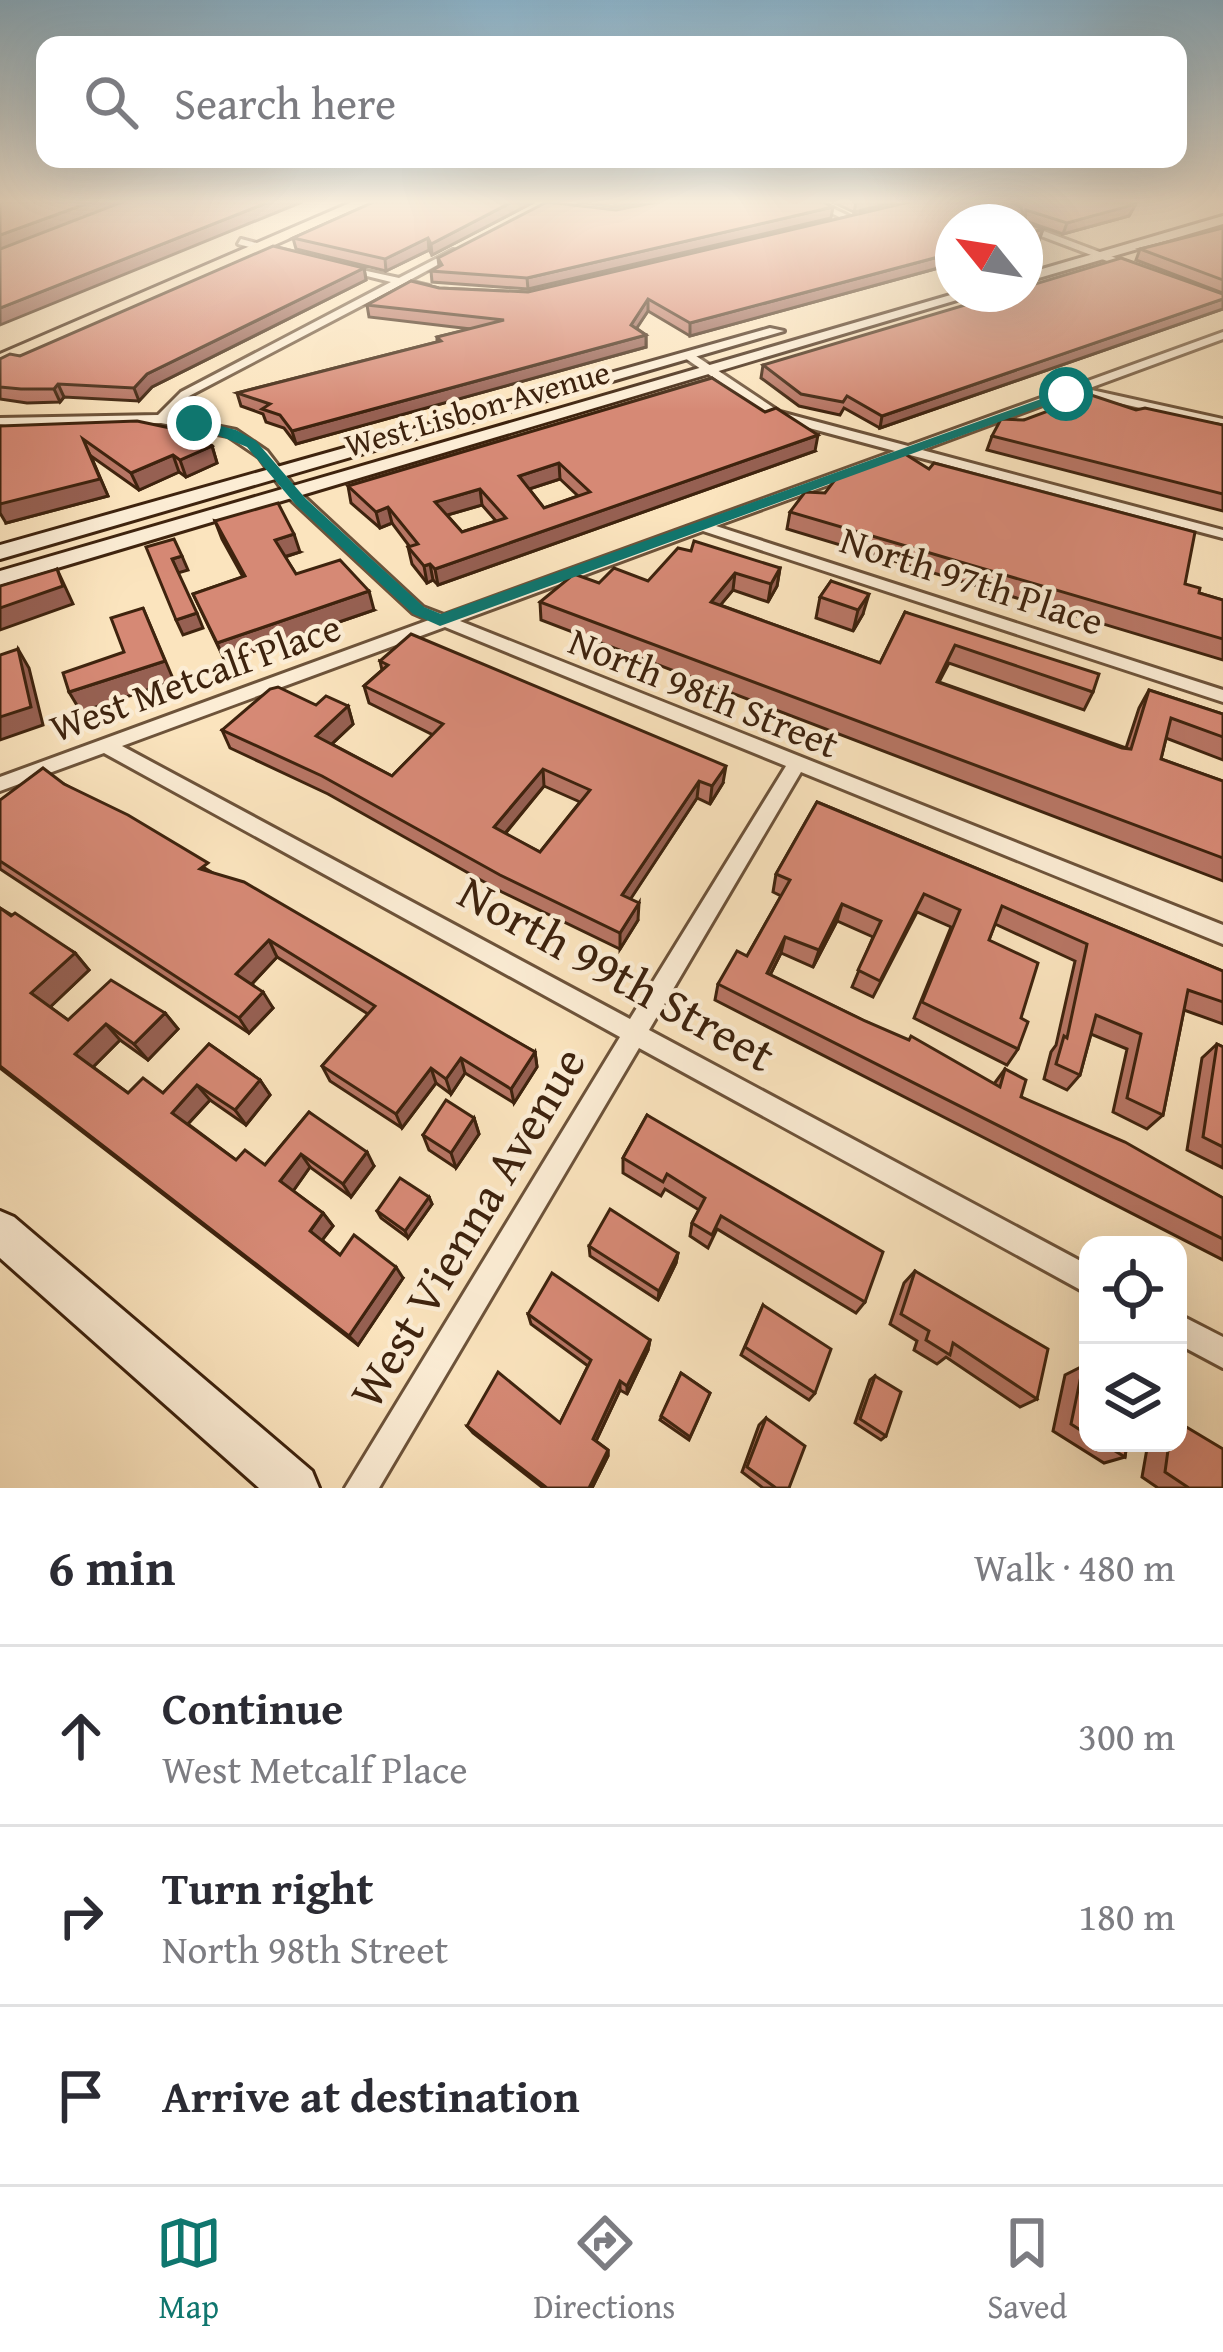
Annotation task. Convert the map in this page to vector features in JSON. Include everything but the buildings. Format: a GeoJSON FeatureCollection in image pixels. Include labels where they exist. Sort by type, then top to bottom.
{"type":"FeatureCollection","features":[{"type":"Feature","properties":{"kind":"main road"},"geometry":{"type":"LineString","coordinates":[[0,343],[171,271]]}},
{"type":"Feature","properties":{"kind":"main road"},"geometry":{"type":"LineString","coordinates":[[0,361],[206,271]]}},
{"type":"Feature","properties":{"kind":"main road","name":"West Lisbon Avenue"},"geometry":{"type":"LineString","coordinates":[[0,552],[935,286]]}},
{"type":"Feature","properties":{"kind":"main road","name":"West Lisbon Avenue"},"geometry":{"type":"LineString","coordinates":[[0,578],[935,304]]}},
{"type":"Feature","properties":{"kind":"main road"},"geometry":{"type":"LineString","coordinates":[[0,1231],[295,1488]]}},
{"type":"Feature","properties":{"kind":"street"},"geometry":{"type":"LineString","coordinates":[[361,271],[441,292]]}},
{"type":"Feature","properties":{"kind":"street"},"geometry":{"type":"LineString","coordinates":[[160,419],[184,394],[417,271]]}},
{"type":"Feature","properties":{"kind":"street"},"geometry":{"type":"LineString","coordinates":[[1143,271],[1156,276]]}},
{"type":"Feature","properties":{"kind":"street","name":"West Metcalf Place"},"geometry":{"type":"LineString","coordinates":[[0,784],[1223,335]]}},
{"type":"Feature","properties":{"kind":"street"},"geometry":{"type":"LineString","coordinates":[[689,356],[776,415],[1223,534]]}},
{"type":"Feature","properties":{"kind":"street"},"geometry":{"type":"LineString","coordinates":[[1076,390],[1223,423]]}},
{"type":"Feature","properties":{"kind":"street","name":"North 98th Street"},"geometry":{"type":"LineString","coordinates":[[0,422],[160,419],[232,433],[262,454],[292,494],[418,610],[1223,935]]}},
{"type":"Feature","properties":{"kind":"street","name":"North 97th Place"},"geometry":{"type":"LineString","coordinates":[[701,526],[1223,696]]}},
{"type":"Feature","properties":{"kind":"street","name":"North 99th Street"},"geometry":{"type":"LineString","coordinates":[[104,745],[1079,1275]]}},
{"type":"Feature","properties":{"kind":"street","name":"West Vienna Avenue"},"geometry":{"type":"LineString","coordinates":[[361,1488],[796,765]]}},
{"type":"Feature","properties":{"kind":"street"},"geometry":{"type":"LineString","coordinates":[[1187,1333],[1223,1353]]}},
{"type":"Feature","properties":{"kind":"route"},"geometry":{"type":"LineString","coordinates":[[194,423],[232,433],[251,444],[292,494],[418,610],[440,621],[1066,394]]}}]}
